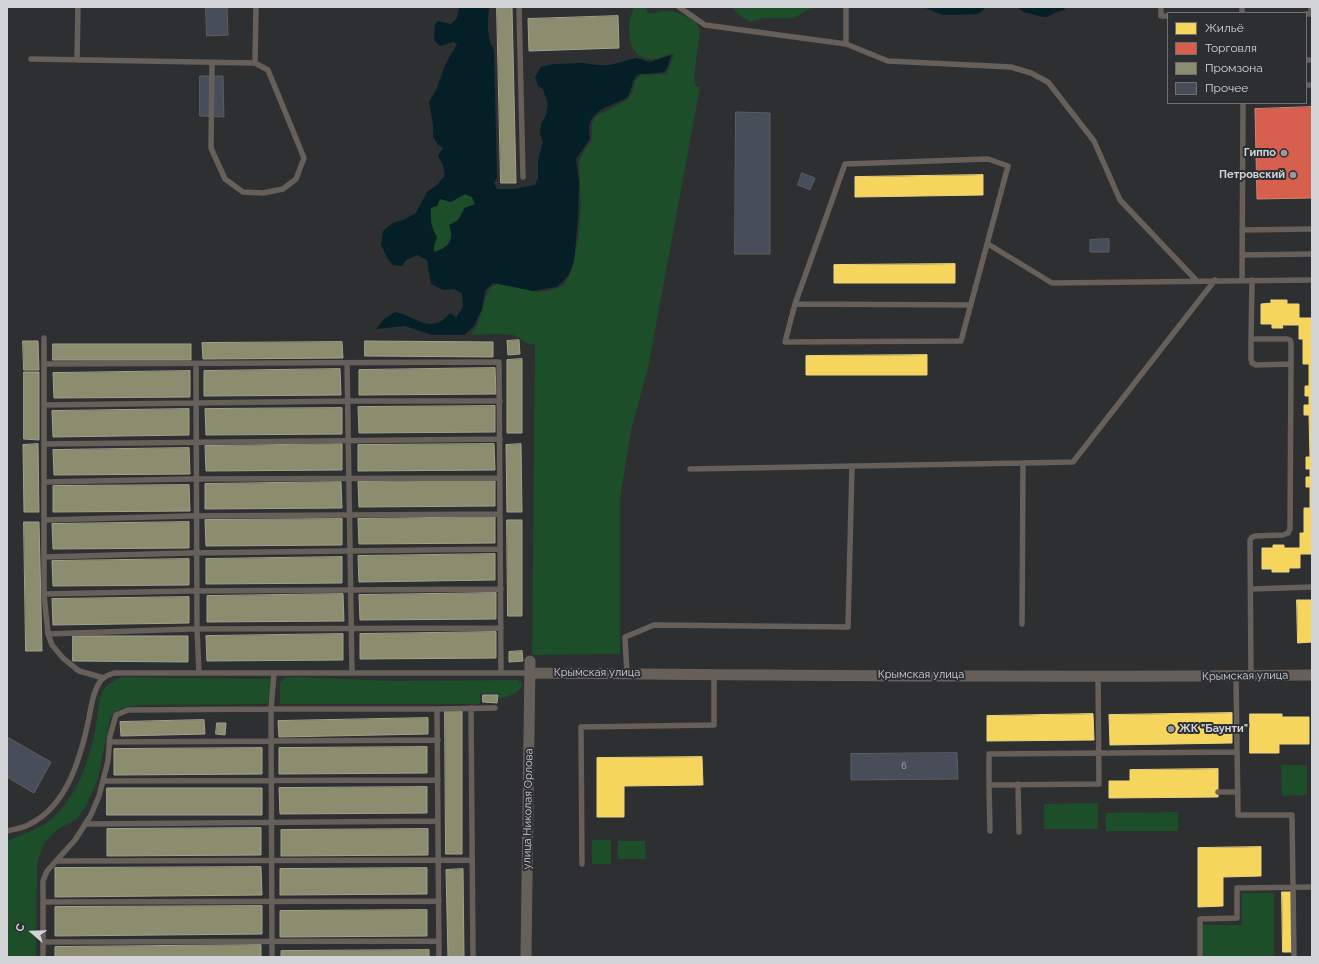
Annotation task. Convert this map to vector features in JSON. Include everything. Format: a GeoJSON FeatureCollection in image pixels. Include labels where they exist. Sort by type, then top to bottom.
{"type":"FeatureCollection","features":[{"type":"Feature","properties":{"kind":"street","name":"улица Николая Орлова"},"geometry":{"type":"LineString","coordinates":[[526,957],[530,661]]}},
{"type":"Feature","properties":{"kind":"street","name":"Крымская улица"},"geometry":{"type":"LineString","coordinates":[[530,673],[1098,676],[1312,675]]}},
{"type":"Feature","properties":{"kind":"lane"},"geometry":{"type":"LineString","coordinates":[[77,60],[78,7]]}},
{"type":"Feature","properties":{"kind":"lane"},"geometry":{"type":"LineString","coordinates":[[255,63],[256,7]]}},
{"type":"Feature","properties":{"kind":"lane"},"geometry":{"type":"LineString","coordinates":[[519,7],[523,177]]}},
{"type":"Feature","properties":{"kind":"lane"},"geometry":{"type":"LineString","coordinates":[[679,7],[706,25],[846,44],[888,61],[1011,67],[1031,73],[1048,82],[1094,141],[1120,200],[1196,280]]}},
{"type":"Feature","properties":{"kind":"lane"},"geometry":{"type":"LineString","coordinates":[[846,7],[846,44]]}},
{"type":"Feature","properties":{"kind":"lane"},"geometry":{"type":"LineString","coordinates":[[1161,7],[1161,16],[1167,16]]}},
{"type":"Feature","properties":{"kind":"lane"},"geometry":{"type":"LineString","coordinates":[[1307,14],[1311,14],[1311,7]]}},
{"type":"Feature","properties":{"kind":"lane"},"geometry":{"type":"LineString","coordinates":[[31,59],[255,63],[268,70],[304,158],[296,179],[283,189],[263,194],[243,192],[224,179],[211,148],[212,63]]}},
{"type":"Feature","properties":{"kind":"lane"},"geometry":{"type":"LineString","coordinates":[[1242,280],[1243,104]]}},
{"type":"Feature","properties":{"kind":"lane"},"geometry":{"type":"LineString","coordinates":[[988,159],[1008,166],[988,244],[961,341],[785,342],[795,304],[845,164],[988,159]]}},
{"type":"Feature","properties":{"kind":"lane"},"geometry":{"type":"LineString","coordinates":[[1242,230],[1312,229]]}},
{"type":"Feature","properties":{"kind":"lane"},"geometry":{"type":"LineString","coordinates":[[988,244],[1052,283],[1196,280],[1312,280]]}},
{"type":"Feature","properties":{"kind":"lane"},"geometry":{"type":"LineString","coordinates":[[1242,255],[1312,254]]}},
{"type":"Feature","properties":{"kind":"lane"},"geometry":{"type":"LineString","coordinates":[[690,469],[1073,462],[1214,280]]}},
{"type":"Feature","properties":{"kind":"lane"},"geometry":{"type":"LineString","coordinates":[[1252,280],[1252,363],[1256,365],[1291,364]]}},
{"type":"Feature","properties":{"kind":"lane"},"geometry":{"type":"LineString","coordinates":[[795,304],[971,305]]}},
{"type":"Feature","properties":{"kind":"lane"},"geometry":{"type":"LineString","coordinates":[[44,338],[44,594],[48,634],[52,645],[62,658],[79,670],[104,678]]}},
{"type":"Feature","properties":{"kind":"lane"},"geometry":{"type":"LineString","coordinates":[[1251,676],[1250,540],[1255,536],[1283,535],[1288,533],[1290,529],[1291,364],[1290,340],[1252,339]]}},
{"type":"Feature","properties":{"kind":"lane"},"geometry":{"type":"LineString","coordinates":[[44,364],[499,362],[501,673]]}},
{"type":"Feature","properties":{"kind":"lane"},"geometry":{"type":"LineString","coordinates":[[347,363],[352,673]]}},
{"type":"Feature","properties":{"kind":"lane"},"geometry":{"type":"LineString","coordinates":[[196,364],[197,629],[199,673]]}},
{"type":"Feature","properties":{"kind":"lane"},"geometry":{"type":"LineString","coordinates":[[44,406],[348,401],[500,401]]}},
{"type":"Feature","properties":{"kind":"lane"},"geometry":{"type":"LineString","coordinates":[[44,444],[500,439]]}},
{"type":"Feature","properties":{"kind":"lane"},"geometry":{"type":"LineString","coordinates":[[1022,624],[1023,463]]}},
{"type":"Feature","properties":{"kind":"lane"},"geometry":{"type":"LineString","coordinates":[[627,674],[625,637],[654,626],[848,627],[852,466]]}},
{"type":"Feature","properties":{"kind":"lane"},"geometry":{"type":"LineString","coordinates":[[44,482],[197,479],[500,478]]}},
{"type":"Feature","properties":{"kind":"lane"},"geometry":{"type":"LineString","coordinates":[[44,520],[197,516],[500,514]]}},
{"type":"Feature","properties":{"kind":"lane"},"geometry":{"type":"LineString","coordinates":[[44,557],[197,553],[500,549]]}},
{"type":"Feature","properties":{"kind":"lane"},"geometry":{"type":"LineString","coordinates":[[1251,589],[1312,587]]}},
{"type":"Feature","properties":{"kind":"lane"},"geometry":{"type":"LineString","coordinates":[[44,594],[197,591],[501,590]]}},
{"type":"Feature","properties":{"kind":"lane"},"geometry":{"type":"LineString","coordinates":[[48,634],[197,629],[501,628]]}},
{"type":"Feature","properties":{"kind":"lane"},"geometry":{"type":"LineString","coordinates":[[7,831],[30,824],[52,809],[72,777],[83,749],[98,686],[104,678],[114,673],[530,673]]}},
{"type":"Feature","properties":{"kind":"lane"},"geometry":{"type":"LineString","coordinates":[[272,957],[271,709],[274,673]]}},
{"type":"Feature","properties":{"kind":"lane"},"geometry":{"type":"LineString","coordinates":[[582,864],[581,727],[714,726],[714,674]]}},
{"type":"Feature","properties":{"kind":"lane"},"geometry":{"type":"LineString","coordinates":[[989,785],[1099,784],[1098,676]]}},
{"type":"Feature","properties":{"kind":"lane"},"geometry":{"type":"LineString","coordinates":[[1236,676],[1238,815],[1292,814],[1294,957]]}},
{"type":"Feature","properties":{"kind":"lane"},"geometry":{"type":"LineString","coordinates":[[471,708],[473,957]]}},
{"type":"Feature","properties":{"kind":"lane"},"geometry":{"type":"LineString","coordinates":[[43,957],[43,881],[47,871],[75,840],[91,815],[99,796],[108,761],[109,742],[116,715],[128,710],[495,708]]}},
{"type":"Feature","properties":{"kind":"lane"},"geometry":{"type":"LineString","coordinates":[[438,709],[439,957]]}},
{"type":"Feature","properties":{"kind":"lane"},"geometry":{"type":"LineString","coordinates":[[109,742],[438,740]]}},
{"type":"Feature","properties":{"kind":"lane"},"geometry":{"type":"LineString","coordinates":[[990,831],[989,754],[1237,752]]}},
{"type":"Feature","properties":{"kind":"lane"},"geometry":{"type":"LineString","coordinates":[[103,781],[438,780]]}},
{"type":"Feature","properties":{"kind":"lane"},"geometry":{"type":"LineString","coordinates":[[1018,784],[1019,832]]}},
{"type":"Feature","properties":{"kind":"lane"},"geometry":{"type":"LineString","coordinates":[[1218,792],[1238,792]]}},
{"type":"Feature","properties":{"kind":"lane"},"geometry":{"type":"LineString","coordinates":[[86,824],[438,820]]}},
{"type":"Feature","properties":{"kind":"lane"},"geometry":{"type":"LineString","coordinates":[[56,862],[472,860]]}},
{"type":"Feature","properties":{"kind":"lane"},"geometry":{"type":"LineString","coordinates":[[1200,957],[1200,919],[1237,918],[1237,888],[1312,887]]}},
{"type":"Feature","properties":{"kind":"lane"},"geometry":{"type":"LineString","coordinates":[[43,902],[438,901]]}},
{"type":"Feature","properties":{"kind":"lane"},"geometry":{"type":"LineString","coordinates":[[43,942],[439,941]]}},
{"type":"Feature","properties":{"kind":"green space"},"geometry":{"type":"Polygon","coordinates":[[[634,7],[647,7],[647,13],[664,11],[674,12],[696,22],[700,31],[694,76],[696,87],[700,87],[648,368],[631,430],[620,499],[620,654],[532,655],[535,344],[526,343],[512,335],[471,335],[478,324],[487,294],[491,287],[498,284],[538,292],[552,290],[564,285],[572,270],[578,239],[581,208],[579,163],[582,154],[592,140],[592,123],[596,116],[627,100],[633,91],[635,81],[641,75],[667,74],[674,54],[656,59],[648,59],[642,57],[634,50],[631,45],[629,32],[630,20],[634,7]]]}},
{"type":"Feature","properties":{"kind":"green space"},"geometry":{"type":"Polygon","coordinates":[[[731,7],[818,7],[805,11],[795,18],[763,18],[751,22],[743,18],[731,7]]]}},
{"type":"Feature","properties":{"kind":"green space"},"geometry":{"type":"Polygon","coordinates":[[[465,194],[472,197],[475,204],[462,213],[455,225],[450,241],[441,249],[434,252],[437,237],[431,223],[431,208],[437,206],[440,199],[451,202],[465,194]]]}},
{"type":"Feature","properties":{"kind":"green space"},"geometry":{"type":"Polygon","coordinates":[[[122,677],[270,679],[270,696],[267,704],[141,705],[131,706],[117,711],[110,718],[98,779],[86,806],[77,819],[58,829],[44,843],[37,863],[36,957],[7,957],[7,841],[49,822],[70,798],[87,763],[96,725],[99,701],[102,693],[108,685],[122,677]]]}},
{"type":"Feature","properties":{"kind":"green space"},"geometry":{"type":"Polygon","coordinates":[[[298,677],[391,681],[518,680],[523,685],[515,694],[499,699],[499,694],[480,693],[480,704],[280,704],[280,683],[284,678],[298,677]]]}},
{"type":"Feature","properties":{"kind":"green space"},"geometry":{"type":"Polygon","coordinates":[[[1281,765],[1307,765],[1307,795],[1282,796],[1281,765]]]}},
{"type":"Feature","properties":{"kind":"green space"},"geometry":{"type":"Polygon","coordinates":[[[1098,803],[1098,829],[1044,829],[1044,804],[1098,803]]]}},
{"type":"Feature","properties":{"kind":"green space"},"geometry":{"type":"Polygon","coordinates":[[[1178,812],[1178,831],[1106,831],[1106,813],[1178,812]]]}},
{"type":"Feature","properties":{"kind":"green space"},"geometry":{"type":"Polygon","coordinates":[[[592,840],[611,840],[611,864],[592,864],[592,840]]]}},
{"type":"Feature","properties":{"kind":"green space"},"geometry":{"type":"Polygon","coordinates":[[[618,841],[645,841],[646,859],[618,859],[618,841]]]}},
{"type":"Feature","properties":{"kind":"green space"},"geometry":{"type":"Polygon","coordinates":[[[1242,893],[1274,893],[1274,957],[1203,957],[1202,925],[1242,925],[1242,893]]]}},
{"type":"Feature","properties":{"kind":"water"},"geometry":{"type":"Polygon","coordinates":[[[459,7],[489,7],[489,35],[491,46],[494,50],[497,177],[494,183],[497,189],[514,189],[535,185],[538,178],[538,160],[543,142],[540,135],[541,124],[546,115],[548,104],[543,89],[538,86],[535,77],[541,67],[552,64],[584,63],[610,65],[636,58],[650,62],[671,55],[667,67],[663,72],[639,74],[633,81],[630,93],[625,99],[599,111],[592,119],[589,131],[590,139],[576,159],[579,182],[578,219],[574,261],[568,276],[557,287],[533,291],[493,283],[485,291],[482,309],[474,326],[464,335],[432,335],[405,326],[376,329],[384,319],[395,312],[430,324],[443,320],[450,313],[456,317],[463,307],[462,293],[454,289],[443,290],[431,284],[427,260],[417,255],[406,260],[402,266],[393,265],[388,259],[381,245],[383,231],[393,223],[403,220],[416,213],[427,192],[437,185],[445,175],[443,165],[438,156],[443,148],[438,145],[433,137],[433,125],[429,102],[437,88],[445,65],[457,44],[453,42],[440,46],[434,40],[435,25],[438,21],[451,24],[457,18],[459,7]],[[465,194],[451,202],[440,199],[437,206],[431,208],[431,223],[437,237],[434,252],[447,246],[451,239],[451,230],[449,225],[459,219],[464,208],[475,204],[472,197],[465,194]]]}},
{"type":"Feature","properties":{"kind":"water"},"geometry":{"type":"Polygon","coordinates":[[[986,7],[977,14],[942,15],[926,8],[986,7]]]}},
{"type":"Feature","properties":{"kind":"water"},"geometry":{"type":"Polygon","coordinates":[[[1017,7],[1064,7],[1065,10],[1047,17],[1043,17],[1024,12],[1017,7]]]}},
{"type":"Feature","properties":{"kind":"building: Жильё"},"geometry":{"type":"Polygon","coordinates":[[[983,175],[983,195],[855,197],[855,177],[983,175]]]}},
{"type":"Feature","properties":{"kind":"building: Жильё"},"geometry":{"type":"Polygon","coordinates":[[[955,264],[955,283],[834,283],[834,265],[955,264]]]}},
{"type":"Feature","properties":{"kind":"building: Жильё"},"geometry":{"type":"Polygon","coordinates":[[[1271,300],[1287,300],[1287,304],[1299,304],[1299,318],[1312,318],[1312,554],[1300,554],[1300,568],[1289,568],[1289,572],[1272,572],[1272,569],[1262,569],[1262,548],[1273,548],[1273,545],[1284,545],[1284,548],[1300,548],[1300,533],[1304,533],[1304,508],[1310,508],[1310,487],[1306,487],[1306,477],[1310,477],[1310,469],[1306,469],[1306,457],[1310,457],[1309,415],[1304,415],[1304,405],[1309,405],[1309,396],[1305,396],[1305,386],[1309,386],[1309,364],[1303,364],[1303,339],[1299,339],[1299,325],[1282,325],[1283,328],[1272,328],[1272,324],[1261,324],[1261,304],[1271,303],[1271,300]]]}},
{"type":"Feature","properties":{"kind":"building: Жильё"},"geometry":{"type":"Polygon","coordinates":[[[927,355],[927,375],[806,375],[806,356],[927,355]]]}},
{"type":"Feature","properties":{"kind":"building: Жильё"},"geometry":{"type":"Polygon","coordinates":[[[1297,600],[1312,600],[1312,642],[1298,643],[1297,600]]]}},
{"type":"Feature","properties":{"kind":"building: Жильё","name":"ЖК \"Баунти\""},"geometry":{"type":"Polygon","coordinates":[[[1232,713],[1232,743],[1110,745],[1109,715],[1232,713]]]}},
{"type":"Feature","properties":{"kind":"building: Жильё"},"geometry":{"type":"Polygon","coordinates":[[[1093,714],[1094,740],[987,741],[987,716],[1093,714]]]}},
{"type":"Feature","properties":{"kind":"building: Жильё"},"geometry":{"type":"Polygon","coordinates":[[[1250,714],[1282,714],[1282,717],[1309,717],[1309,744],[1279,744],[1279,753],[1250,753],[1250,714]]]}},
{"type":"Feature","properties":{"kind":"building: Жильё"},"geometry":{"type":"Polygon","coordinates":[[[702,757],[703,785],[624,786],[624,817],[597,817],[597,758],[702,757]]]}},
{"type":"Feature","properties":{"kind":"building: Жильё"},"geometry":{"type":"Polygon","coordinates":[[[1218,769],[1218,797],[1109,798],[1109,781],[1130,781],[1130,770],[1218,769]]]}},
{"type":"Feature","properties":{"kind":"building: Жильё"},"geometry":{"type":"Polygon","coordinates":[[[1261,847],[1261,876],[1223,877],[1223,906],[1198,907],[1198,848],[1261,847]]]}},
{"type":"Feature","properties":{"kind":"building: Жильё"},"geometry":{"type":"Polygon","coordinates":[[[1282,892],[1292,892],[1292,952],[1283,952],[1282,892]]]}},
{"type":"Feature","properties":{"kind":"building: Торговля","name":"Гиппо"},"geometry":{"type":"Polygon","coordinates":[[[1312,107],[1312,198],[1257,199],[1255,109],[1312,107]]]}},
{"type":"Feature","properties":{"kind":"building: Промзона"},"geometry":{"type":"Polygon","coordinates":[[[497,7],[512,7],[516,183],[501,183],[497,7]]]}},
{"type":"Feature","properties":{"kind":"building: Промзона"},"geometry":{"type":"Polygon","coordinates":[[[618,16],[619,48],[529,51],[528,19],[618,16]]]}},
{"type":"Feature","properties":{"kind":"building: Промзона"},"geometry":{"type":"Polygon","coordinates":[[[519,340],[520,354],[508,355],[507,341],[519,340]]]}},
{"type":"Feature","properties":{"kind":"building: Промзона"},"geometry":{"type":"Polygon","coordinates":[[[23,341],[38,341],[39,370],[24,370],[23,341]]]}},
{"type":"Feature","properties":{"kind":"building: Промзона"},"geometry":{"type":"Polygon","coordinates":[[[365,341],[493,342],[493,357],[365,356],[365,341]]]}},
{"type":"Feature","properties":{"kind":"building: Промзона"},"geometry":{"type":"Polygon","coordinates":[[[342,342],[343,358],[203,359],[202,343],[342,342]]]}},
{"type":"Feature","properties":{"kind":"building: Промзона"},"geometry":{"type":"Polygon","coordinates":[[[53,344],[191,344],[191,360],[53,360],[53,344]]]}},
{"type":"Feature","properties":{"kind":"building: Промзона"},"geometry":{"type":"Polygon","coordinates":[[[522,359],[522,433],[507,433],[507,360],[522,359]]]}},
{"type":"Feature","properties":{"kind":"building: Промзона"},"geometry":{"type":"Polygon","coordinates":[[[495,368],[496,394],[359,395],[359,370],[495,368]]]}},
{"type":"Feature","properties":{"kind":"building: Промзона"},"geometry":{"type":"Polygon","coordinates":[[[340,369],[341,395],[204,396],[204,371],[340,369]]]}},
{"type":"Feature","properties":{"kind":"building: Промзона"},"geometry":{"type":"Polygon","coordinates":[[[190,371],[190,397],[54,398],[53,373],[190,371]]]}},
{"type":"Feature","properties":{"kind":"building: Промзона"},"geometry":{"type":"Polygon","coordinates":[[[24,372],[39,372],[39,440],[24,439],[24,372]]]}},
{"type":"Feature","properties":{"kind":"building: Промзона"},"geometry":{"type":"Polygon","coordinates":[[[495,406],[495,432],[359,433],[358,407],[495,406]]]}},
{"type":"Feature","properties":{"kind":"building: Промзона"},"geometry":{"type":"Polygon","coordinates":[[[342,408],[342,434],[206,435],[205,409],[342,408]]]}},
{"type":"Feature","properties":{"kind":"building: Промзона"},"geometry":{"type":"Polygon","coordinates":[[[189,409],[189,435],[53,437],[52,411],[189,409]]]}},
{"type":"Feature","properties":{"kind":"building: Промзона"},"geometry":{"type":"Polygon","coordinates":[[[38,444],[39,512],[24,512],[23,445],[38,444]]]}},
{"type":"Feature","properties":{"kind":"building: Промзона"},"geometry":{"type":"Polygon","coordinates":[[[342,444],[342,470],[206,471],[205,446],[342,444]]]}},
{"type":"Feature","properties":{"kind":"building: Промзона"},"geometry":{"type":"Polygon","coordinates":[[[494,444],[495,470],[358,471],[358,445],[494,444]]]}},
{"type":"Feature","properties":{"kind":"building: Промзона"},"geometry":{"type":"Polygon","coordinates":[[[521,444],[522,512],[507,512],[506,445],[521,444]]]}},
{"type":"Feature","properties":{"kind":"building: Промзона"},"geometry":{"type":"Polygon","coordinates":[[[189,448],[190,474],[54,475],[53,450],[189,448]]]}},
{"type":"Feature","properties":{"kind":"building: Промзона"},"geometry":{"type":"Polygon","coordinates":[[[495,480],[495,506],[359,507],[358,482],[495,480]]]}},
{"type":"Feature","properties":{"kind":"building: Промзона"},"geometry":{"type":"Polygon","coordinates":[[[341,482],[342,508],[205,509],[205,484],[341,482]]]}},
{"type":"Feature","properties":{"kind":"building: Промзона"},"geometry":{"type":"Polygon","coordinates":[[[189,485],[190,511],[53,512],[53,486],[189,485]]]}},
{"type":"Feature","properties":{"kind":"building: Промзона"},"geometry":{"type":"Polygon","coordinates":[[[495,517],[495,543],[359,544],[358,519],[495,517]]]}},
{"type":"Feature","properties":{"kind":"building: Промзона"},"geometry":{"type":"Polygon","coordinates":[[[342,519],[342,545],[206,546],[205,520],[342,519]]]}},
{"type":"Feature","properties":{"kind":"building: Промзона"},"geometry":{"type":"Polygon","coordinates":[[[507,520],[522,520],[522,616],[508,616],[507,520]]]}},
{"type":"Feature","properties":{"kind":"building: Промзона"},"geometry":{"type":"Polygon","coordinates":[[[24,522],[39,522],[42,651],[26,651],[24,522]]]}},
{"type":"Feature","properties":{"kind":"building: Промзона"},"geometry":{"type":"Polygon","coordinates":[[[189,522],[189,548],[53,549],[52,524],[189,522]]]}},
{"type":"Feature","properties":{"kind":"building: Промзона"},"geometry":{"type":"Polygon","coordinates":[[[495,554],[495,580],[359,582],[358,556],[495,554]]]}},
{"type":"Feature","properties":{"kind":"building: Промзона"},"geometry":{"type":"Polygon","coordinates":[[[342,557],[342,583],[206,584],[206,559],[342,557]]]}},
{"type":"Feature","properties":{"kind":"building: Промзона"},"geometry":{"type":"Polygon","coordinates":[[[189,559],[189,585],[53,586],[52,561],[189,559]]]}},
{"type":"Feature","properties":{"kind":"building: Промзона"},"geometry":{"type":"Polygon","coordinates":[[[496,593],[496,619],[360,620],[359,595],[496,593]]]}},
{"type":"Feature","properties":{"kind":"building: Промзона"},"geometry":{"type":"Polygon","coordinates":[[[343,594],[344,621],[207,622],[207,596],[343,594]]]}},
{"type":"Feature","properties":{"kind":"building: Промзона"},"geometry":{"type":"Polygon","coordinates":[[[189,597],[189,623],[53,625],[52,599],[189,597]]]}},
{"type":"Feature","properties":{"kind":"building: Промзона"},"geometry":{"type":"Polygon","coordinates":[[[496,632],[496,658],[360,659],[360,634],[496,632]]]}},
{"type":"Feature","properties":{"kind":"building: Промзона"},"geometry":{"type":"Polygon","coordinates":[[[343,634],[343,660],[207,661],[206,636],[343,634]]]}},
{"type":"Feature","properties":{"kind":"building: Промзона"},"geometry":{"type":"Polygon","coordinates":[[[73,636],[188,636],[188,662],[73,661],[73,636]]]}},
{"type":"Feature","properties":{"kind":"building: Промзона"},"geometry":{"type":"Polygon","coordinates":[[[522,651],[523,661],[509,662],[509,652],[522,651]]]}},
{"type":"Feature","properties":{"kind":"building: Промзона"},"geometry":{"type":"Polygon","coordinates":[[[483,695],[498,695],[497,703],[483,702],[483,695]]]}},
{"type":"Feature","properties":{"kind":"building: Промзона"},"geometry":{"type":"Polygon","coordinates":[[[445,711],[462,711],[462,854],[446,854],[445,711]]]}},
{"type":"Feature","properties":{"kind":"building: Промзона"},"geometry":{"type":"Polygon","coordinates":[[[428,718],[428,734],[279,737],[278,721],[428,718]]]}},
{"type":"Feature","properties":{"kind":"building: Промзона"},"geometry":{"type":"Polygon","coordinates":[[[204,720],[205,734],[121,736],[120,722],[204,720]]]}},
{"type":"Feature","properties":{"kind":"building: Промзона"},"geometry":{"type":"Polygon","coordinates":[[[217,723],[226,723],[225,735],[216,734],[217,723]]]}},
{"type":"Feature","properties":{"kind":"building: Промзона"},"geometry":{"type":"Polygon","coordinates":[[[427,747],[427,773],[279,774],[279,748],[427,747]]]}},
{"type":"Feature","properties":{"kind":"building: Промзона"},"geometry":{"type":"Polygon","coordinates":[[[262,748],[262,774],[114,775],[114,749],[262,748]]]}},
{"type":"Feature","properties":{"kind":"building: Промзона"},"geometry":{"type":"Polygon","coordinates":[[[427,787],[427,813],[280,814],[279,788],[427,787]]]}},
{"type":"Feature","properties":{"kind":"building: Промзона"},"geometry":{"type":"Polygon","coordinates":[[[107,788],[262,788],[262,815],[107,815],[107,788]]]}},
{"type":"Feature","properties":{"kind":"building: Промзона"},"geometry":{"type":"Polygon","coordinates":[[[261,828],[261,855],[107,856],[107,829],[261,828]]]}},
{"type":"Feature","properties":{"kind":"building: Промзона"},"geometry":{"type":"Polygon","coordinates":[[[428,829],[428,855],[281,856],[281,830],[428,829]]]}},
{"type":"Feature","properties":{"kind":"building: Промзона"},"geometry":{"type":"Polygon","coordinates":[[[261,867],[262,895],[55,897],[55,868],[261,867]]]}},
{"type":"Feature","properties":{"kind":"building: Промзона"},"geometry":{"type":"Polygon","coordinates":[[[427,868],[427,894],[280,895],[280,869],[427,868]]]}},
{"type":"Feature","properties":{"kind":"building: Промзона"},"geometry":{"type":"Polygon","coordinates":[[[463,869],[464,957],[448,957],[446,870],[463,869]]]}},
{"type":"Feature","properties":{"kind":"building: Промзона"},"geometry":{"type":"Polygon","coordinates":[[[262,906],[262,934],[55,936],[55,907],[262,906]]]}},
{"type":"Feature","properties":{"kind":"building: Промзона"},"geometry":{"type":"Polygon","coordinates":[[[427,910],[427,936],[280,937],[280,911],[427,910]]]}},
{"type":"Feature","properties":{"kind":"building: Промзона"},"geometry":{"type":"Polygon","coordinates":[[[261,945],[261,957],[55,957],[55,947],[261,945]]]}},
{"type":"Feature","properties":{"kind":"building: Промзона"},"geometry":{"type":"Polygon","coordinates":[[[429,950],[429,957],[281,957],[281,951],[429,950]]]}},
{"type":"Feature","properties":{"kind":"building: Прочее"},"geometry":{"type":"Polygon","coordinates":[[[206,7],[227,7],[228,35],[207,36],[206,7]]]}},
{"type":"Feature","properties":{"kind":"building: Прочее"},"geometry":{"type":"Polygon","coordinates":[[[200,76],[223,76],[224,117],[200,116],[200,76]]]}},
{"type":"Feature","properties":{"kind":"building: Прочее"},"geometry":{"type":"Polygon","coordinates":[[[736,112],[770,113],[770,254],[735,254],[736,112]]]}},
{"type":"Feature","properties":{"kind":"building: Прочее"},"geometry":{"type":"Polygon","coordinates":[[[802,173],[815,178],[810,190],[798,185],[802,173]]]}},
{"type":"Feature","properties":{"kind":"building: Прочее"},"geometry":{"type":"Polygon","coordinates":[[[1109,239],[1109,252],[1090,252],[1090,240],[1109,239]]]}},
{"type":"Feature","properties":{"kind":"building: Прочее"},"geometry":{"type":"Polygon","coordinates":[[[7,737],[51,762],[34,793],[7,777],[7,737]]]}},
{"type":"Feature","properties":{"kind":"building: Прочее"},"geometry":{"type":"Polygon","coordinates":[[[957,753],[958,779],[851,780],[851,754],[957,753]]]}},
{"type":"Feature","properties":{"kind":"place","name":"Гиппо"},"geometry":{"type":"Point","coordinates":[1284,153]}},
{"type":"Feature","properties":{"kind":"place","name":"Петровский"},"geometry":{"type":"Point","coordinates":[1293,175]}},
{"type":"Feature","properties":{"kind":"place","name":"ЖК \"Баунти\""},"geometry":{"type":"Point","coordinates":[1171,729]}}]}
